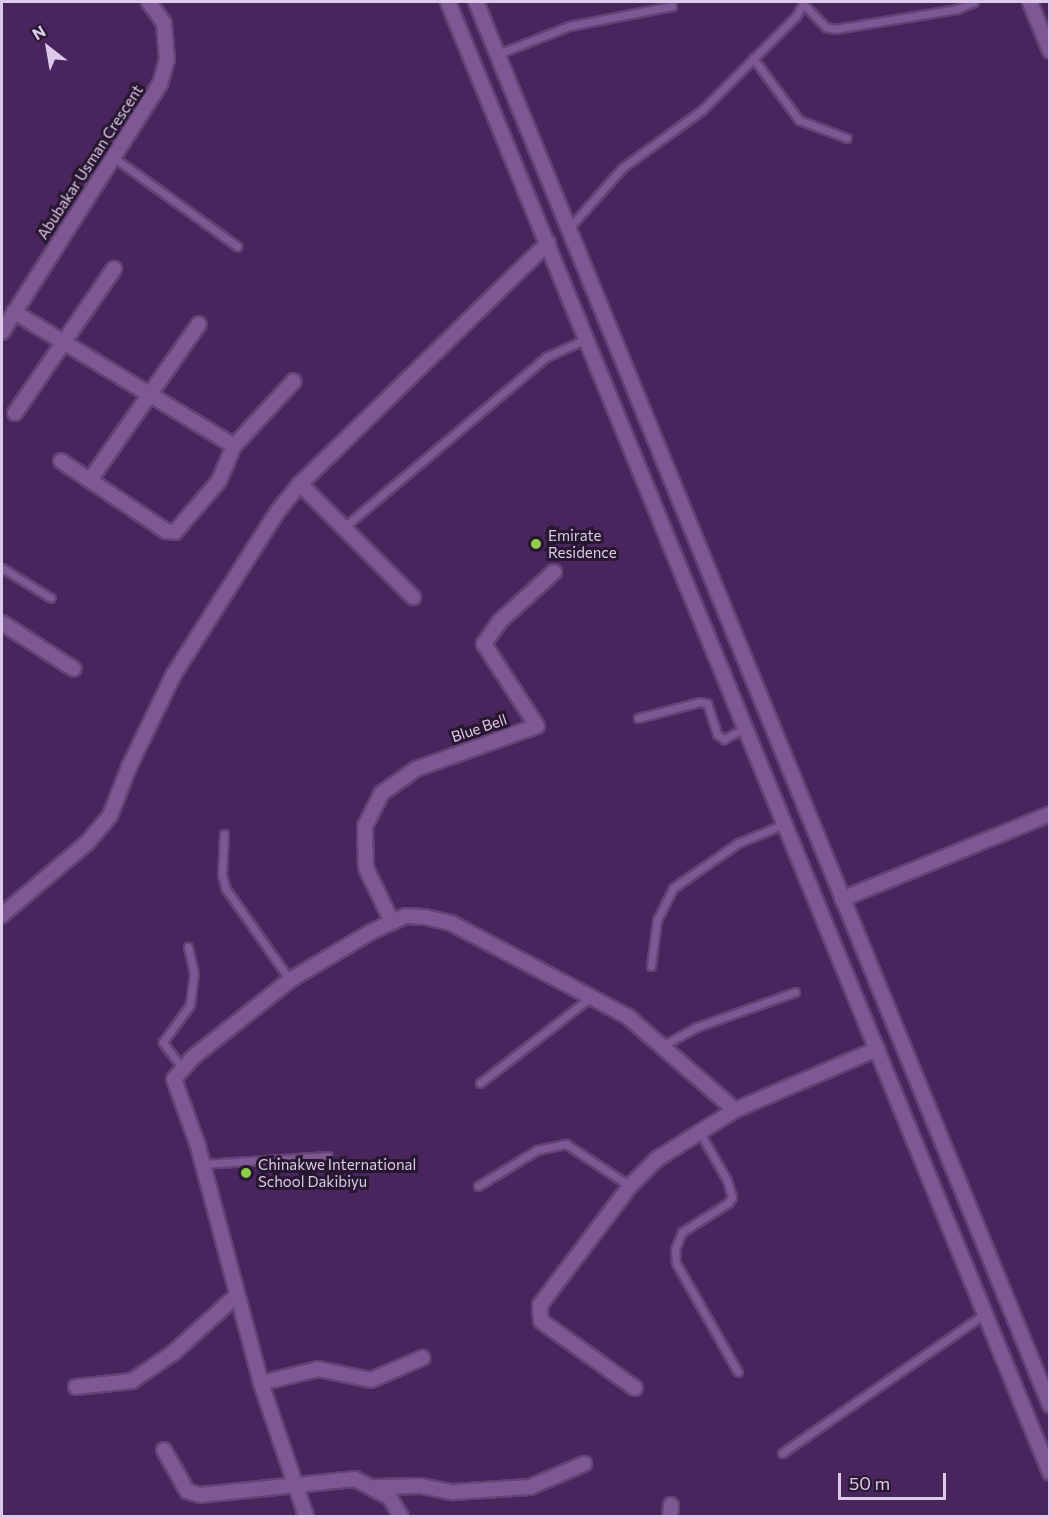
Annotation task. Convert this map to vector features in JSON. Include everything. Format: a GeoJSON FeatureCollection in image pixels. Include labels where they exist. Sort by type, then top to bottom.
{"type":"FeatureCollection","features":[{"type":"Feature","properties":{"kind":"street","name":"Abubakar Usman Crescent"},"geometry":{"type":"LineString","coordinates":[[2,332],[160,84],[167,59],[164,23],[149,2]]}},
{"type":"Feature","properties":{"kind":"street"},"geometry":{"type":"LineString","coordinates":[[448,2],[548,243],[584,340],[1050,1473]]}},
{"type":"Feature","properties":{"kind":"street"},"geometry":{"type":"LineString","coordinates":[[476,2],[885,1008],[1050,1405]]}},
{"type":"Feature","properties":{"kind":"street"},"geometry":{"type":"LineString","coordinates":[[1030,2],[1050,51]]}},
{"type":"Feature","properties":{"kind":"street"},"geometry":{"type":"LineString","coordinates":[[2,915],[87,843],[110,816],[120,785],[174,674],[254,548],[300,484],[548,243]]}},
{"type":"Feature","properties":{"kind":"street"},"geometry":{"type":"LineString","coordinates":[[15,413],[114,269]]}},
{"type":"Feature","properties":{"kind":"street"},"geometry":{"type":"LineString","coordinates":[[14,312],[234,446]]}},
{"type":"Feature","properties":{"kind":"street"},"geometry":{"type":"LineString","coordinates":[[90,480],[148,393],[199,324]]}},
{"type":"Feature","properties":{"kind":"street"},"geometry":{"type":"LineString","coordinates":[[61,461],[166,531],[176,532],[219,481],[234,446],[294,381]]}},
{"type":"Feature","properties":{"kind":"street"},"geometry":{"type":"LineString","coordinates":[[300,484],[413,597]]}},
{"type":"Feature","properties":{"kind":"street","name":"Blue Bell"},"geometry":{"type":"LineString","coordinates":[[392,922],[366,868],[365,826],[382,793],[416,769],[537,726],[484,644],[500,621],[554,572]]}},
{"type":"Feature","properties":{"kind":"street"},"geometry":{"type":"LineString","coordinates":[[2,623],[74,669]]}},
{"type":"Feature","properties":{"kind":"street"},"geometry":{"type":"LineString","coordinates":[[842,899],[1050,814]]}},
{"type":"Feature","properties":{"kind":"street"},"geometry":{"type":"LineString","coordinates":[[306,1516],[261,1383],[203,1164],[174,1079],[219,1033],[290,980],[406,916],[451,923],[627,1016],[735,1110]]}},
{"type":"Feature","properties":{"kind":"street"},"geometry":{"type":"LineString","coordinates":[[862,1018],[885,1008]]}},
{"type":"Feature","properties":{"kind":"street"},"geometry":{"type":"LineString","coordinates":[[635,1388],[541,1321],[538,1313],[540,1305],[630,1186],[657,1160],[735,1110],[877,1049]]}},
{"type":"Feature","properties":{"kind":"street"},"geometry":{"type":"LineString","coordinates":[[76,1387],[132,1381],[173,1353],[237,1296]]}},
{"type":"Feature","properties":{"kind":"street"},"geometry":{"type":"LineString","coordinates":[[261,1383],[318,1368],[371,1380],[422,1358]]}},
{"type":"Feature","properties":{"kind":"street"},"geometry":{"type":"LineString","coordinates":[[164,1450],[180,1483],[187,1491],[200,1495],[355,1479],[376,1487],[390,1498],[401,1516]]}},
{"type":"Feature","properties":{"kind":"street"},"geometry":{"type":"LineString","coordinates":[[376,1487],[421,1486],[453,1492],[530,1487],[584,1464]]}},
{"type":"Feature","properties":{"kind":"lane"},"geometry":{"type":"LineString","coordinates":[[567,230],[622,168],[702,110],[804,3],[826,27],[835,29],[957,9],[974,2]]}},
{"type":"Feature","properties":{"kind":"lane"},"geometry":{"type":"LineString","coordinates":[[498,54],[569,26],[672,6]]}},
{"type":"Feature","properties":{"kind":"lane"},"geometry":{"type":"LineString","coordinates":[[753,58],[799,120],[847,138]]}},
{"type":"Feature","properties":{"kind":"lane"},"geometry":{"type":"LineString","coordinates":[[113,157],[237,246]]}},
{"type":"Feature","properties":{"kind":"lane"},"geometry":{"type":"LineString","coordinates":[[343,528],[546,357],[584,340]]}},
{"type":"Feature","properties":{"kind":"lane"},"geometry":{"type":"LineString","coordinates":[[2,568],[51,598]]}},
{"type":"Feature","properties":{"kind":"lane"},"geometry":{"type":"LineString","coordinates":[[638,718],[700,702],[707,703],[717,734],[724,739],[745,728]]}},
{"type":"Feature","properties":{"kind":"lane"},"geometry":{"type":"LineString","coordinates":[[651,966],[657,920],[673,888],[738,843],[784,824]]}},
{"type":"Feature","properties":{"kind":"lane"},"geometry":{"type":"LineString","coordinates":[[224,834],[222,875],[226,889],[290,980]]}},
{"type":"Feature","properties":{"kind":"lane"},"geometry":{"type":"LineString","coordinates":[[183,1069],[163,1042],[190,1005],[194,973],[188,947]]}},
{"type":"Feature","properties":{"kind":"lane"},"geometry":{"type":"LineString","coordinates":[[663,1045],[698,1027],[795,992]]}},
{"type":"Feature","properties":{"kind":"lane"},"geometry":{"type":"LineString","coordinates":[[480,1083],[591,997]]}},
{"type":"Feature","properties":{"kind":"lane"},"geometry":{"type":"LineString","coordinates":[[699,1131],[727,1180],[732,1197],[728,1203],[682,1232],[675,1249],[676,1263],[738,1372]]}},
{"type":"Feature","properties":{"kind":"lane"},"geometry":{"type":"LineString","coordinates":[[478,1186],[537,1150],[566,1144],[630,1186]]}},
{"type":"Feature","properties":{"kind":"lane"},"geometry":{"type":"LineString","coordinates":[[203,1164],[328,1156]]}},
{"type":"Feature","properties":{"kind":"lane"},"geometry":{"type":"LineString","coordinates":[[782,1453],[986,1313]]}},
{"type":"Feature","properties":{"kind":"place","name":"Emirate Residence"},"geometry":{"type":"Point","coordinates":[536,544]}},
{"type":"Feature","properties":{"kind":"place","name":"Chinakwe International School Dakibiyu"},"geometry":{"type":"Point","coordinates":[246,1173]}}]}
